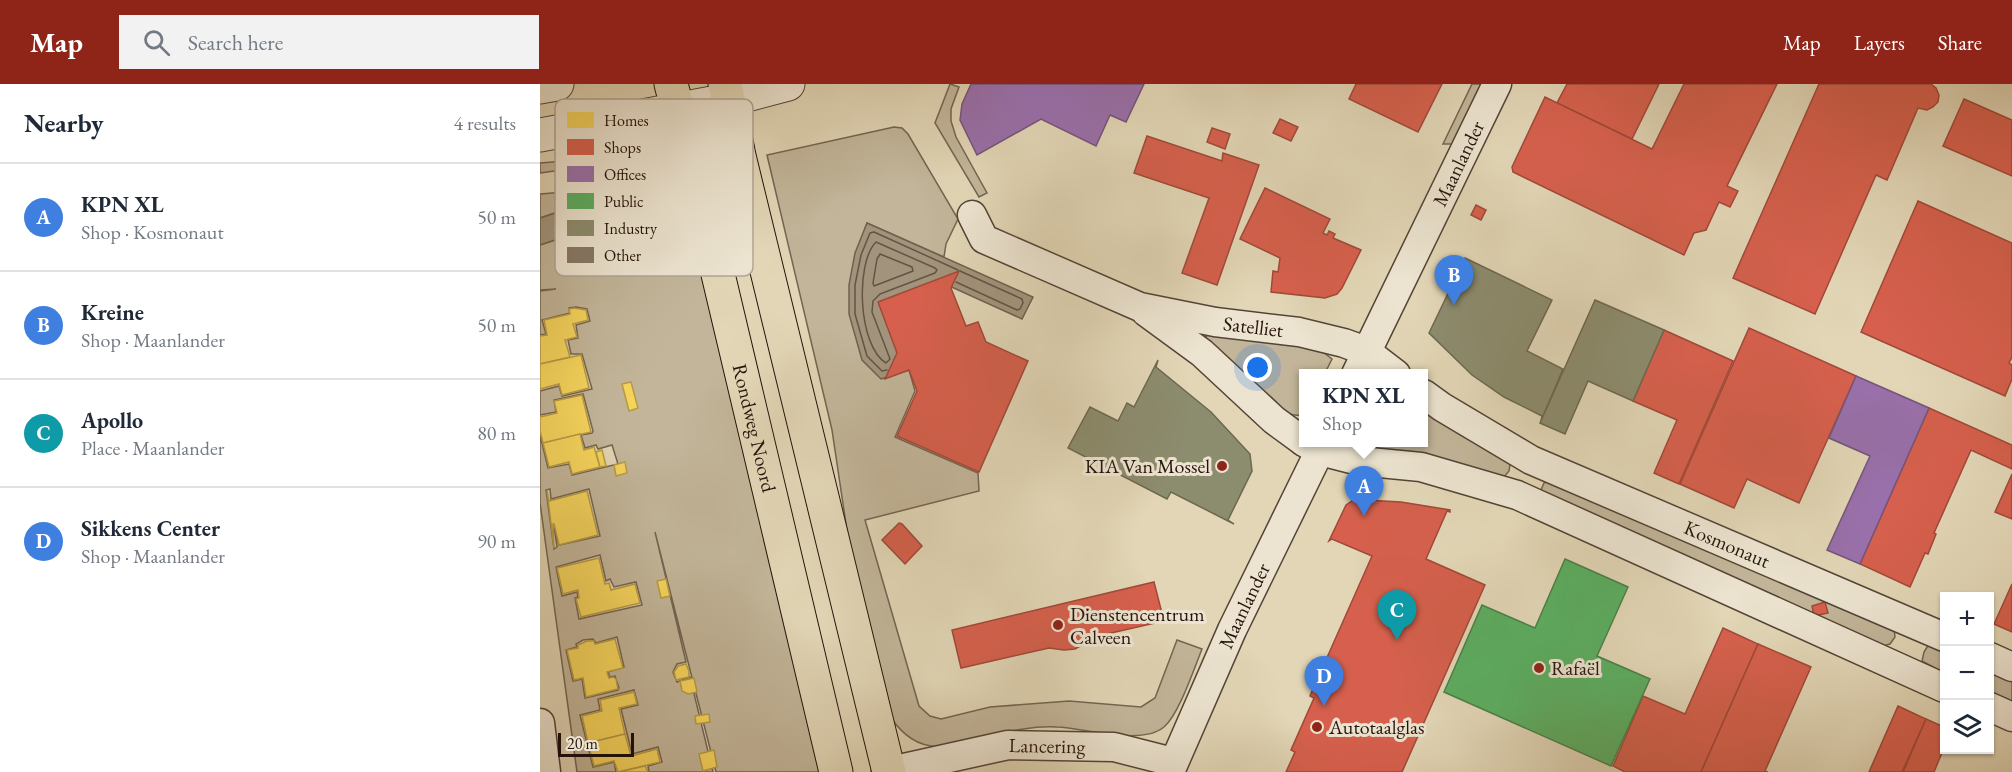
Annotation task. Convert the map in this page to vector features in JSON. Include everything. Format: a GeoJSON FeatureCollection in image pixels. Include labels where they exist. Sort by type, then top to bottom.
{"type":"FeatureCollection","features":[{"type":"Feature","properties":{"kind":"main road"},"geometry":{"type":"LineString","coordinates":[[753,212],[888,772]]}},
{"type":"Feature","properties":{"kind":"main road","name":"Rondweg Noord"},"geometry":{"type":"LineString","coordinates":[[718,276],[836,772]]}},
{"type":"Feature","properties":{"kind":"street"},"geometry":{"type":"LineString","coordinates":[[540,87],[556,84]]}},
{"type":"Feature","properties":{"kind":"street"},"geometry":{"type":"LineString","coordinates":[[673,97],[788,84]]}},
{"type":"Feature","properties":{"kind":"street","name":"Maanlander"},"geometry":{"type":"LineString","coordinates":[[1361,362],[1497,84]]}},
{"type":"Feature","properties":{"kind":"street"},"geometry":{"type":"LineString","coordinates":[[540,135],[555,131]]}},
{"type":"Feature","properties":{"kind":"street","name":"Satelliet"},"geometry":{"type":"LineString","coordinates":[[972,215],[984,239],[1140,307],[1215,322],[1299,332],[1344,343],[1361,362]]}},
{"type":"Feature","properties":{"kind":"street","name":"Satelliet"},"geometry":{"type":"LineString","coordinates":[[1140,307],[1202,353],[1274,420],[1299,436]]}},
{"type":"Feature","properties":{"kind":"street"},"geometry":{"type":"LineString","coordinates":[[1361,362],[1381,369]]}},
{"type":"Feature","properties":{"kind":"street","name":"Kosmonaut"},"geometry":{"type":"LineString","coordinates":[[1428,397],[1531,460],[1934,633],[1903,669]]}},
{"type":"Feature","properties":{"kind":"street","name":"Maanlander"},"geometry":{"type":"LineString","coordinates":[[1172,767],[1312,447]]}},
{"type":"Feature","properties":{"kind":"street","name":"Kosmonaut"},"geometry":{"type":"LineString","coordinates":[[1319,447],[1359,461],[1421,467],[1517,495],[1940,685]]}},
{"type":"Feature","properties":{"kind":"street"},"geometry":{"type":"LineString","coordinates":[[1517,495],[1531,460]]}},
{"type":"Feature","properties":{"kind":"street"},"geometry":{"type":"LineString","coordinates":[[1994,659],[2012,667]]}},
{"type":"Feature","properties":{"kind":"street"},"geometry":{"type":"LineString","coordinates":[[1994,710],[2012,717]]}},
{"type":"Feature","properties":{"kind":"street"},"geometry":{"type":"LineString","coordinates":[[540,723],[546,772]]}},
{"type":"Feature","properties":{"kind":"street","name":"Lancering"},"geometry":{"type":"LineString","coordinates":[[888,772],[1008,745],[1114,747],[1172,767]]}},
{"type":"Feature","properties":{"kind":"shaded area"},"geometry":{"type":"Polygon","coordinates":[[[950,84],[959,87],[951,109],[951,121],[956,137],[987,193],[979,197],[935,123],[950,84]]]}},
{"type":"Feature","properties":{"kind":"shaded area"},"geometry":{"type":"Polygon","coordinates":[[[1472,84],[1482,84],[1453,144],[1443,144],[1472,84]]]}},
{"type":"Feature","properties":{"kind":"shaded area"},"geometry":{"type":"Polygon","coordinates":[[[894,127],[902,128],[908,134],[958,219],[946,244],[944,257],[867,223],[864,232],[881,378],[909,370],[915,391],[895,437],[978,473],[979,491],[865,520],[919,706],[930,716],[941,719],[990,707],[1069,701],[1141,707],[1155,698],[1177,640],[1202,649],[1186,691],[1170,721],[1154,732],[1127,736],[1046,727],[1023,729],[936,746],[917,742],[911,738],[886,712],[853,571],[832,430],[767,155],[894,127]]]}},
{"type":"Feature","properties":{"kind":"shaded area"},"geometry":{"type":"Polygon","coordinates":[[[555,162],[555,171],[540,173],[540,163],[555,162]]]}},
{"type":"Feature","properties":{"kind":"shaded area"},"geometry":{"type":"Polygon","coordinates":[[[555,193],[555,213],[540,218],[540,194],[555,193]]]}},
{"type":"Feature","properties":{"kind":"shaded area"},"geometry":{"type":"Polygon","coordinates":[[[555,240],[555,276],[702,276],[822,772],[716,772],[655,532],[686,662],[677,664],[673,672],[677,682],[690,677],[713,772],[649,772],[648,766],[662,762],[658,747],[632,754],[621,709],[638,705],[634,690],[598,699],[600,710],[580,715],[593,767],[614,762],[616,772],[577,772],[540,503],[540,435],[548,468],[569,464],[572,475],[618,464],[612,445],[598,449],[596,445],[585,448],[581,435],[593,431],[583,394],[554,400],[556,412],[540,415],[540,391],[559,386],[562,396],[592,389],[582,354],[571,354],[568,340],[578,338],[576,325],[590,321],[587,309],[569,308],[570,313],[542,320],[546,334],[540,335],[540,291],[556,289],[540,290],[540,245],[555,240]],[[550,489],[546,490],[554,549],[557,547],[554,527],[559,545],[600,536],[589,489],[551,499],[550,489]],[[600,555],[556,567],[562,596],[577,592],[578,597],[575,598],[579,619],[642,605],[636,582],[614,587],[610,579],[606,581],[600,555]],[[617,637],[596,643],[593,639],[583,640],[576,644],[577,647],[566,650],[573,681],[582,679],[585,698],[618,690],[615,676],[610,677],[608,672],[624,667],[617,637]]]}},
{"type":"Feature","properties":{"kind":"shaded area"},"geometry":{"type":"Polygon","coordinates":[[[1209,333],[1319,349],[1332,359],[1327,369],[1299,369],[1299,416],[1287,414],[1205,338],[1209,333]]]}},
{"type":"Feature","properties":{"kind":"shaded area"},"geometry":{"type":"Polygon","coordinates":[[[1428,407],[1510,464],[1509,471],[1504,477],[1387,455],[1366,447],[1428,447],[1428,407]]]}},
{"type":"Feature","properties":{"kind":"shaded area"},"geometry":{"type":"Polygon","coordinates":[[[1551,479],[1894,628],[1895,637],[1890,644],[1879,647],[1547,499],[1541,490],[1544,483],[1551,479]]]}},
{"type":"Feature","properties":{"kind":"shaded area"},"geometry":{"type":"Polygon","coordinates":[[[1929,644],[1940,648],[1940,671],[1922,661],[1929,644]]]}},
{"type":"Feature","properties":{"kind":"shaded area"},"geometry":{"type":"Polygon","coordinates":[[[1994,671],[2012,679],[2012,703],[1994,695],[1994,671]]]}},
{"type":"Feature","properties":{"kind":"water"},"geometry":{"type":"Polygon","coordinates":[[[555,213],[555,240],[540,245],[540,218],[555,213]]]}},
{"type":"Feature","properties":{"kind":"water"},"geometry":{"type":"Polygon","coordinates":[[[867,223],[1033,297],[1022,319],[945,284],[884,307],[909,370],[881,379],[862,360],[849,314],[849,285],[855,253],[867,223]]]}},
{"type":"Feature","properties":{"kind":"building: Homes"},"geometry":{"type":"Polygon","coordinates":[[[569,309],[586,310],[588,320],[573,324],[577,337],[565,340],[570,357],[540,364],[540,336],[547,335],[544,320],[570,314],[569,309]]]}},
{"type":"Feature","properties":{"kind":"building: Homes"},"geometry":{"type":"Polygon","coordinates":[[[581,355],[589,388],[562,395],[559,384],[540,389],[540,364],[581,355]]]}},
{"type":"Feature","properties":{"kind":"building: Homes"},"geometry":{"type":"Polygon","coordinates":[[[631,382],[638,408],[629,411],[622,384],[631,382]]]}},
{"type":"Feature","properties":{"kind":"building: Homes"},"geometry":{"type":"Polygon","coordinates":[[[582,395],[591,432],[543,443],[540,417],[557,413],[554,401],[582,395]]]}},
{"type":"Feature","properties":{"kind":"building: Homes"},"geometry":{"type":"Polygon","coordinates":[[[580,434],[584,450],[594,447],[600,467],[572,474],[569,462],[549,467],[543,443],[580,434]]]}},
{"type":"Feature","properties":{"kind":"building: Homes"},"geometry":{"type":"Polygon","coordinates":[[[602,450],[606,466],[600,467],[596,452],[602,450]]]}},
{"type":"Feature","properties":{"kind":"building: Homes"},"geometry":{"type":"Polygon","coordinates":[[[625,462],[627,473],[616,476],[614,465],[625,462]]]}},
{"type":"Feature","properties":{"kind":"building: Homes"},"geometry":{"type":"Polygon","coordinates":[[[547,491],[549,501],[587,491],[598,535],[559,545],[553,524],[554,548],[547,491]]]}},
{"type":"Feature","properties":{"kind":"building: Homes"},"geometry":{"type":"Polygon","coordinates":[[[599,558],[605,584],[609,583],[611,590],[635,584],[640,603],[581,617],[576,599],[579,598],[578,590],[563,594],[557,568],[599,558]]]}},
{"type":"Feature","properties":{"kind":"building: Homes"},"geometry":{"type":"Polygon","coordinates":[[[666,579],[670,596],[661,598],[657,581],[666,579]]]}},
{"type":"Feature","properties":{"kind":"building: Homes"},"geometry":{"type":"Polygon","coordinates":[[[615,639],[623,668],[607,672],[609,678],[616,679],[618,689],[586,697],[583,678],[574,680],[567,650],[578,648],[578,645],[587,641],[594,641],[595,644],[615,639]]]}},
{"type":"Feature","properties":{"kind":"building: Homes"},"geometry":{"type":"Polygon","coordinates":[[[686,664],[689,677],[676,680],[674,672],[678,666],[686,664]]]}},
{"type":"Feature","properties":{"kind":"building: Homes"},"geometry":{"type":"Polygon","coordinates":[[[694,678],[697,692],[688,694],[682,691],[680,681],[694,678]]]}},
{"type":"Feature","properties":{"kind":"building: Homes"},"geometry":{"type":"Polygon","coordinates":[[[634,692],[637,704],[619,708],[625,734],[588,743],[582,716],[602,711],[600,700],[634,692]]]}},
{"type":"Feature","properties":{"kind":"building: Homes"},"geometry":{"type":"Polygon","coordinates":[[[709,714],[710,722],[696,724],[695,716],[709,714]]]}},
{"type":"Feature","properties":{"kind":"building: Homes"},"geometry":{"type":"Polygon","coordinates":[[[625,734],[631,756],[657,749],[660,762],[618,772],[614,761],[594,766],[588,743],[625,734]]]}},
{"type":"Feature","properties":{"kind":"building: Homes"},"geometry":{"type":"Polygon","coordinates":[[[714,750],[717,767],[703,771],[699,754],[714,750]]]}},
{"type":"Feature","properties":{"kind":"building: Homes"},"geometry":{"type":"Polygon","coordinates":[[[645,766],[648,772],[619,772],[645,766]]]}},
{"type":"Feature","properties":{"kind":"building: Shops"},"geometry":{"type":"Polygon","coordinates":[[[1356,84],[1442,84],[1418,132],[1349,99],[1356,84]]]}},
{"type":"Feature","properties":{"kind":"building: Shops"},"geometry":{"type":"Polygon","coordinates":[[[1567,84],[1659,84],[1632,139],[1557,103],[1567,84]]]}},
{"type":"Feature","properties":{"kind":"building: Shops"},"geometry":{"type":"Polygon","coordinates":[[[1684,84],[1777,84],[1727,186],[1738,191],[1730,207],[1719,202],[1706,230],[1694,233],[1684,255],[1513,172],[1512,167],[1545,97],[1652,149],[1684,84]]]}},
{"type":"Feature","properties":{"kind":"building: Shops"},"geometry":{"type":"Polygon","coordinates":[[[1819,84],[1931,84],[1939,95],[1938,102],[1933,107],[1927,110],[1918,108],[1887,180],[1876,175],[1815,314],[1733,278],[1819,84]]]}},
{"type":"Feature","properties":{"kind":"building: Shops"},"geometry":{"type":"Polygon","coordinates":[[[1964,99],[2012,120],[2012,176],[1943,146],[1964,99]]]}},
{"type":"Feature","properties":{"kind":"building: Shops"},"geometry":{"type":"Polygon","coordinates":[[[1280,119],[1298,127],[1291,141],[1273,133],[1280,119]]]}},
{"type":"Feature","properties":{"kind":"building: Shops"},"geometry":{"type":"Polygon","coordinates":[[[1212,128],[1230,134],[1225,149],[1207,142],[1212,128]]]}},
{"type":"Feature","properties":{"kind":"building: Shops"},"geometry":{"type":"Polygon","coordinates":[[[1147,136],[1222,161],[1223,153],[1259,165],[1217,285],[1182,273],[1209,198],[1134,173],[1147,136]]]}},
{"type":"Feature","properties":{"kind":"building: Shops"},"geometry":{"type":"Polygon","coordinates":[[[1265,188],[1330,219],[1323,233],[1327,235],[1329,231],[1335,234],[1333,238],[1361,250],[1337,294],[1325,298],[1271,292],[1273,271],[1278,272],[1280,258],[1240,239],[1265,188]]]}},
{"type":"Feature","properties":{"kind":"building: Shops"},"geometry":{"type":"Polygon","coordinates":[[[1918,201],[2012,243],[2012,357],[2009,363],[2012,365],[2012,379],[2005,396],[1861,332],[1918,201]]]}},
{"type":"Feature","properties":{"kind":"building: Shops"},"geometry":{"type":"Polygon","coordinates":[[[1476,205],[1486,210],[1481,220],[1471,215],[1476,205]]]}},
{"type":"Feature","properties":{"kind":"building: Shops"},"geometry":{"type":"Polygon","coordinates":[[[959,271],[951,288],[966,326],[978,322],[986,342],[1028,361],[979,472],[897,436],[917,391],[909,370],[885,379],[897,353],[878,302],[959,271]]]}},
{"type":"Feature","properties":{"kind":"building: Shops"},"geometry":{"type":"Polygon","coordinates":[[[1749,328],[1856,376],[1799,503],[1747,479],[1734,508],[1680,484],[1749,328]]]}},
{"type":"Feature","properties":{"kind":"building: Shops"},"geometry":{"type":"Polygon","coordinates":[[[1664,330],[1733,361],[1679,484],[1654,473],[1677,420],[1633,401],[1664,330]]]}},
{"type":"Feature","properties":{"kind":"building: Shops"},"geometry":{"type":"Polygon","coordinates":[[[1929,408],[2012,445],[2012,469],[1971,450],[1934,533],[1936,534],[1928,554],[1925,553],[1910,587],[1860,564],[1929,408]]]}},
{"type":"Feature","properties":{"kind":"building: Shops"},"geometry":{"type":"Polygon","coordinates":[[[2012,474],[2012,519],[1995,512],[2012,474]]]}},
{"type":"Feature","properties":{"kind":"building: Shops"},"geometry":{"type":"Polygon","coordinates":[[[1352,501],[1401,502],[1450,510],[1450,512],[1447,511],[1426,559],[1485,585],[1402,772],[1286,772],[1295,752],[1291,750],[1314,698],[1310,696],[1372,556],[1332,539],[1329,541],[1346,505],[1352,501]]]}},
{"type":"Feature","properties":{"kind":"building: Shops"},"geometry":{"type":"Polygon","coordinates":[[[899,523],[922,546],[905,564],[882,540],[899,523]]]}},
{"type":"Feature","properties":{"kind":"building: Shops","name":"Dienstencentrum Calveen"},"geometry":{"type":"Polygon","coordinates":[[[1154,582],[1164,621],[1098,636],[1075,649],[1049,648],[961,668],[952,630],[1154,582]]]}},
{"type":"Feature","properties":{"kind":"building: Shops"},"geometry":{"type":"Polygon","coordinates":[[[2012,584],[2012,632],[1994,624],[2012,584]]]}},
{"type":"Feature","properties":{"kind":"building: Shops"},"geometry":{"type":"Polygon","coordinates":[[[1825,602],[1828,613],[1814,616],[1812,606],[1825,602]]]}},
{"type":"Feature","properties":{"kind":"building: Shops"},"geometry":{"type":"Polygon","coordinates":[[[1723,628],[1758,644],[1701,772],[1625,772],[1613,766],[1643,696],[1685,714],[1723,628]]]}},
{"type":"Feature","properties":{"kind":"building: Shops"},"geometry":{"type":"Polygon","coordinates":[[[1758,644],[1811,667],[1765,771],[1768,772],[1701,772],[1758,644]]]}},
{"type":"Feature","properties":{"kind":"building: Shops"},"geometry":{"type":"Polygon","coordinates":[[[1898,706],[1926,719],[1902,772],[1869,772],[1898,706]]]}},
{"type":"Feature","properties":{"kind":"building: Shops"},"geometry":{"type":"Polygon","coordinates":[[[1926,719],[1940,725],[1942,754],[1934,772],[1903,772],[1926,719]]]}},
{"type":"Feature","properties":{"kind":"building: Offices"},"geometry":{"type":"Polygon","coordinates":[[[971,84],[1144,84],[1126,122],[1110,115],[1096,146],[1041,119],[977,155],[960,120],[962,104],[971,84]]]}},
{"type":"Feature","properties":{"kind":"building: Offices"},"geometry":{"type":"Polygon","coordinates":[[[1856,376],[1929,408],[1860,564],[1827,550],[1870,456],[1829,438],[1856,376]]]}},
{"type":"Feature","properties":{"kind":"building: Public","name":"Rafaël"},"geometry":{"type":"Polygon","coordinates":[[[1565,559],[1628,587],[1597,656],[1650,679],[1611,766],[1444,692],[1482,605],[1535,628],[1565,559]]]}},
{"type":"Feature","properties":{"kind":"building: Industry"},"geometry":{"type":"Polygon","coordinates":[[[1465,258],[1552,300],[1527,351],[1563,369],[1541,421],[1542,416],[1504,397],[1472,375],[1429,333],[1465,258]]]}},
{"type":"Feature","properties":{"kind":"building: Industry"},"geometry":{"type":"Polygon","coordinates":[[[1595,300],[1664,330],[1633,401],[1588,381],[1565,434],[1540,423],[1595,300]]]}},
{"type":"Feature","properties":{"kind":"building: Industry"},"geometry":{"type":"Polygon","coordinates":[[[1158,360],[1156,367],[1211,412],[1250,454],[1252,471],[1228,520],[1234,524],[1171,492],[1167,499],[1068,448],[1090,407],[1118,421],[1127,403],[1134,407],[1158,360]]]}},
{"type":"Feature","properties":{"kind":"place","name":"Kreine"},"geometry":{"type":"Point","coordinates":[1454,305]}},
{"type":"Feature","properties":{"kind":"place","name":"KIA Van Mossel"},"geometry":{"type":"Point","coordinates":[1222,466]}},
{"type":"Feature","properties":{"kind":"place","name":"KPN XL"},"geometry":{"type":"Point","coordinates":[1364,516]}},
{"type":"Feature","properties":{"kind":"place","name":"Dienstencentrum Calveen"},"geometry":{"type":"Point","coordinates":[1058,625]}},
{"type":"Feature","properties":{"kind":"place","name":"Apollo"},"geometry":{"type":"Point","coordinates":[1397,640]}},
{"type":"Feature","properties":{"kind":"place","name":"Rafaël"},"geometry":{"type":"Point","coordinates":[1539,668]}},
{"type":"Feature","properties":{"kind":"place","name":"Sikkens Center"},"geometry":{"type":"Point","coordinates":[1324,706]}},
{"type":"Feature","properties":{"kind":"place","name":"Autotaalglas"},"geometry":{"type":"Point","coordinates":[1317,727]}}]}
